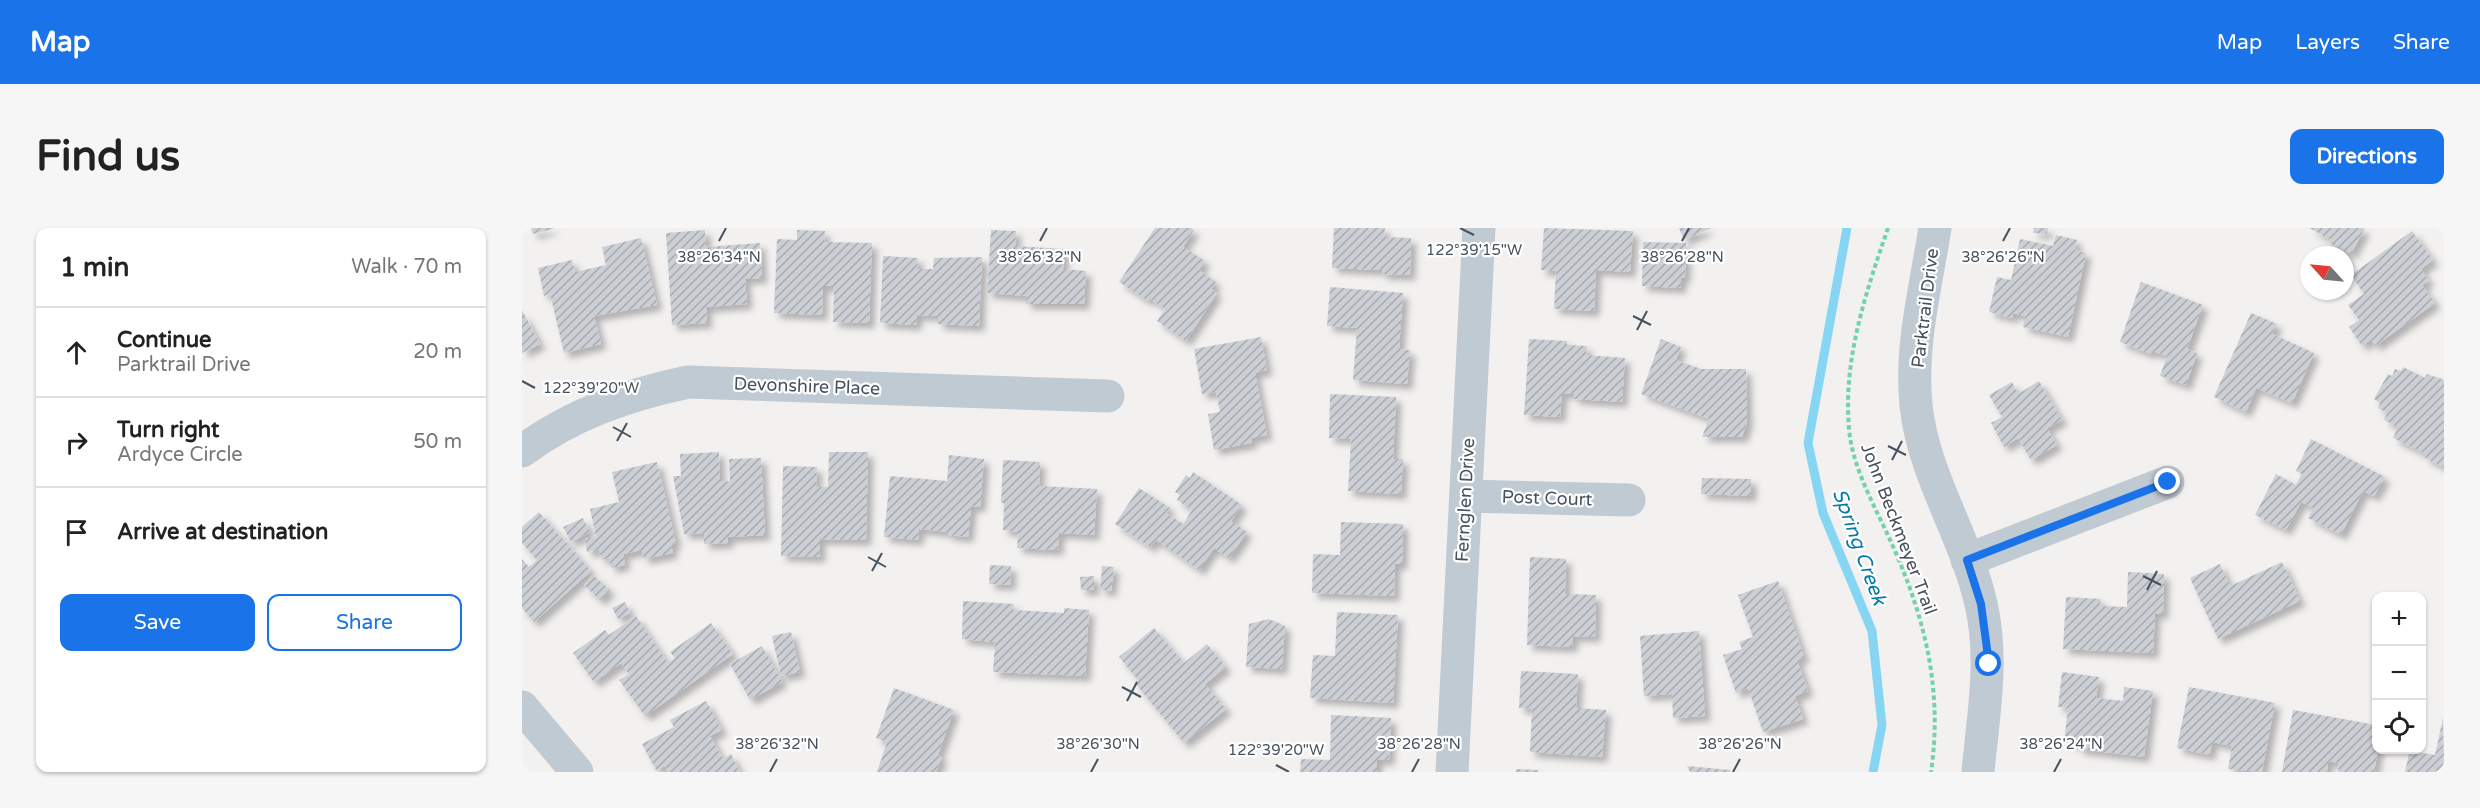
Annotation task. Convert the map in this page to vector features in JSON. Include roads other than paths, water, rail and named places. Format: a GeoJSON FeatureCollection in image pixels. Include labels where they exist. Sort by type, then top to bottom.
{"type":"FeatureCollection","features":[{"type":"Feature","properties":{"kind":"street","name":"Fernglen Drive"},"geometry":{"type":"LineString","coordinates":[[1452,772],[1479,228]]}},
{"type":"Feature","properties":{"kind":"street","name":"Parktrail Drive"},"geometry":{"type":"LineString","coordinates":[[1935,228],[1916,357],[1916,405],[1927,454],[1981,604],[1989,664],[1978,772]]}},
{"type":"Feature","properties":{"kind":"street","name":"Devonshire Place"},"geometry":{"type":"LineString","coordinates":[[522,451],[599,406],[640,392],[688,382],[1108,396]]}},
{"type":"Feature","properties":{"kind":"street"},"geometry":{"type":"LineString","coordinates":[[1967,560],[2168,482]]}},
{"type":"Feature","properties":{"kind":"street","name":"Post Court"},"geometry":{"type":"LineString","coordinates":[[1466,496],[1629,500]]}},
{"type":"Feature","properties":{"kind":"street"},"geometry":{"type":"LineString","coordinates":[[522,707],[577,772]]}},
{"type":"Feature","properties":{"kind":"waterway","name":"Spring Creek"},"geometry":{"type":"LineString","coordinates":[[1847,228],[1808,443],[1823,513],[1872,631],[1882,725],[1873,772]]}}]}
